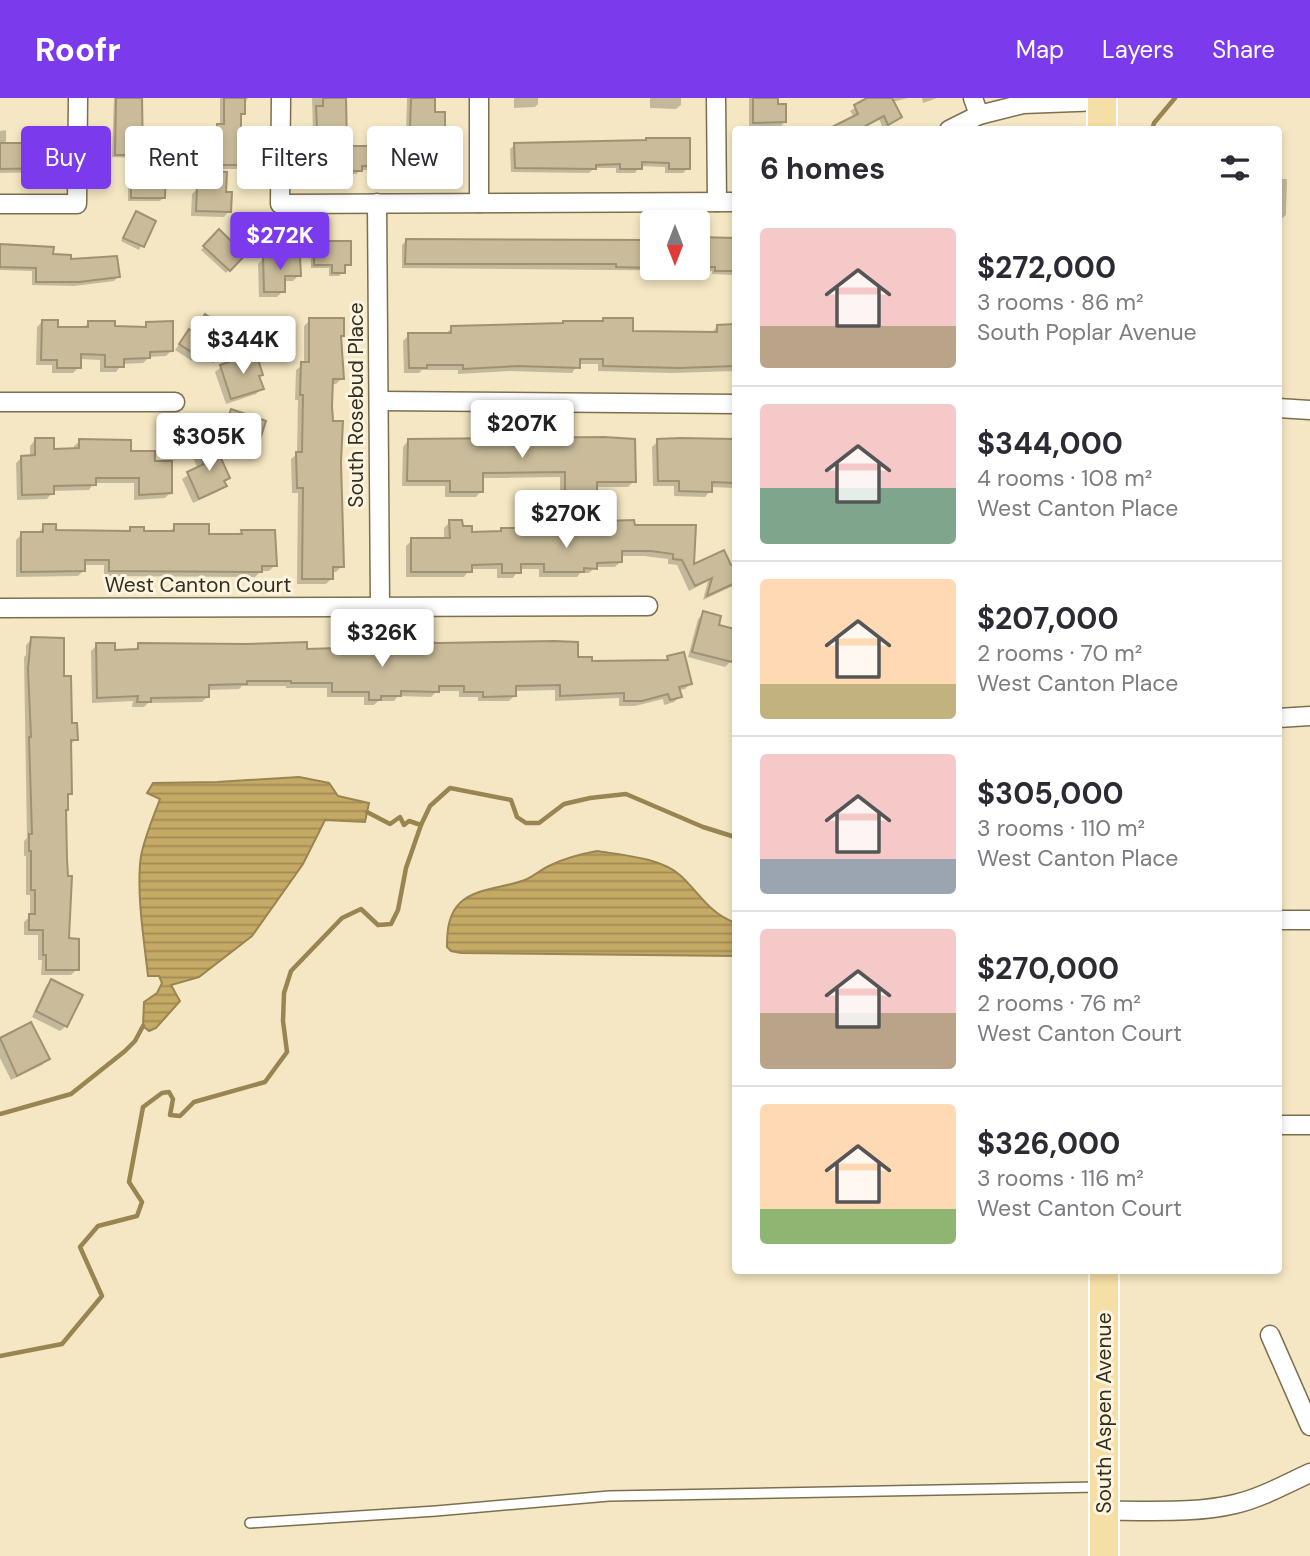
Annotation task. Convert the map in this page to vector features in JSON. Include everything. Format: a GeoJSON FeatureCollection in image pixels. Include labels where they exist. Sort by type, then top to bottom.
{"type":"FeatureCollection","features":[{"type":"Feature","properties":{"kind":"main road"},"geometry":{"type":"LineString","coordinates":[[1102,99],[1102,126]]}},
{"type":"Feature","properties":{"kind":"main road","name":"South Aspen Avenue"},"geometry":{"type":"LineString","coordinates":[[1104,1274],[1104,1556]]}},
{"type":"Feature","properties":{"kind":"street"},"geometry":{"type":"LineString","coordinates":[[0,204],[77,204],[78,98]]}},
{"type":"Feature","properties":{"kind":"street"},"geometry":{"type":"LineString","coordinates":[[281,98],[281,204],[726,202],[716,98]]}},
{"type":"Feature","properties":{"kind":"street"},"geometry":{"type":"LineString","coordinates":[[479,98],[479,203]]}},
{"type":"Feature","properties":{"kind":"street"},"geometry":{"type":"LineString","coordinates":[[954,126],[976,106],[1102,99]]}},
{"type":"Feature","properties":{"kind":"street","name":"South Rosebud Place"},"geometry":{"type":"LineString","coordinates":[[377,203],[380,607]]}},
{"type":"Feature","properties":{"kind":"street"},"geometry":{"type":"LineString","coordinates":[[379,401],[732,404]]}},
{"type":"Feature","properties":{"kind":"street"},"geometry":{"type":"LineString","coordinates":[[0,402],[176,402]]}},
{"type":"Feature","properties":{"kind":"street"},"geometry":{"type":"LineString","coordinates":[[1282,408],[1310,410]]}},
{"type":"Feature","properties":{"kind":"street","name":"West Canton Court"},"geometry":{"type":"LineString","coordinates":[[0,608],[648,606]]}},
{"type":"Feature","properties":{"kind":"street"},"geometry":{"type":"LineString","coordinates":[[1282,718],[1310,716]]}},
{"type":"Feature","properties":{"kind":"street"},"geometry":{"type":"LineString","coordinates":[[1282,920],[1310,920]]}},
{"type":"Feature","properties":{"kind":"street"},"geometry":{"type":"LineString","coordinates":[[1282,1125],[1310,1125]]}},
{"type":"Feature","properties":{"kind":"street"},"geometry":{"type":"LineString","coordinates":[[1270,1335],[1310,1426]]}},
{"type":"Feature","properties":{"kind":"street"},"geometry":{"type":"LineString","coordinates":[[1104,1499],[1186,1510],[1234,1504],[1258,1497],[1310,1473]]}},
{"type":"Feature","properties":{"kind":"lane"},"geometry":{"type":"LineString","coordinates":[[250,1522],[436,1511],[609,1496],[1104,1499]]}},
{"type":"Feature","properties":{"kind":"shaded area"},"geometry":{"type":"Polygon","coordinates":[[[299,777],[329,783],[338,796],[369,803],[365,822],[325,820],[303,864],[252,936],[199,977],[171,985],[180,1001],[156,1028],[149,1031],[143,1026],[144,1002],[157,993],[162,983],[159,976],[148,976],[141,916],[141,856],[160,799],[147,793],[153,783],[299,777]]]}},
{"type":"Feature","properties":{"kind":"shaded area"},"geometry":{"type":"Polygon","coordinates":[[[597,851],[630,856],[653,861],[673,870],[711,908],[732,922],[732,956],[461,953],[451,951],[447,947],[451,917],[468,897],[527,879],[562,860],[597,851]]]}},
{"type":"Feature","properties":{"kind":"building"},"geometry":{"type":"Polygon","coordinates":[[[116,98],[142,98],[142,126],[125,126],[125,155],[115,155],[116,98]]]}},
{"type":"Feature","properties":{"kind":"building"},"geometry":{"type":"Polygon","coordinates":[[[224,98],[245,98],[245,114],[241,114],[241,126],[237,126],[237,165],[223,165],[223,126],[217,126],[224,124],[224,98]]]}},
{"type":"Feature","properties":{"kind":"building"},"geometry":{"type":"Polygon","coordinates":[[[323,98],[346,98],[347,126],[317,126],[316,106],[323,106],[323,98]]]}},
{"type":"Feature","properties":{"kind":"building"},"geometry":{"type":"Polygon","coordinates":[[[411,98],[435,98],[435,112],[445,112],[445,126],[410,126],[411,98]]]}},
{"type":"Feature","properties":{"kind":"building"},"geometry":{"type":"Polygon","coordinates":[[[753,98],[778,98],[778,104],[786,104],[786,122],[753,123],[753,98]]]}},
{"type":"Feature","properties":{"kind":"building"},"geometry":{"type":"Polygon","coordinates":[[[867,98],[892,98],[902,117],[888,125],[884,116],[865,126],[834,126],[858,114],[854,105],[867,98]]]}},
{"type":"Feature","properties":{"kind":"building"},"geometry":{"type":"Polygon","coordinates":[[[690,138],[690,169],[669,169],[669,163],[642,162],[642,169],[620,169],[620,164],[596,165],[596,169],[515,168],[514,143],[690,138]]]}},
{"type":"Feature","properties":{"kind":"building"},"geometry":{"type":"Polygon","coordinates":[[[0,143],[21,143],[21,169],[0,169],[0,143]]]}},
{"type":"Feature","properties":{"kind":"building"},"geometry":{"type":"Polygon","coordinates":[[[353,146],[367,146],[367,166],[362,166],[362,171],[353,171],[353,146]]]}},
{"type":"Feature","properties":{"kind":"building"},"geometry":{"type":"Polygon","coordinates":[[[223,172],[227,172],[226,192],[232,192],[231,212],[196,211],[197,189],[223,189],[223,172]]]}},
{"type":"Feature","properties":{"kind":"building"},"geometry":{"type":"Polygon","coordinates":[[[131,189],[165,189],[165,198],[131,198],[131,189]]]}},
{"type":"Feature","properties":{"kind":"building"},"geometry":{"type":"Polygon","coordinates":[[[136,211],[156,221],[144,247],[123,238],[136,211]]]}},
{"type":"Feature","properties":{"kind":"building"},"geometry":{"type":"Polygon","coordinates":[[[219,229],[233,243],[240,237],[252,248],[230,271],[203,246],[219,229]]]}},
{"type":"Feature","properties":{"kind":"building"},"geometry":{"type":"Polygon","coordinates":[[[710,237],[732,238],[732,271],[715,271],[715,267],[710,267],[710,237]]]}},
{"type":"Feature","properties":{"kind":"building"},"geometry":{"type":"Polygon","coordinates":[[[406,239],[640,240],[640,268],[616,267],[616,264],[405,264],[406,239]]]}},
{"type":"Feature","properties":{"kind":"building"},"geometry":{"type":"Polygon","coordinates":[[[314,241],[351,241],[351,265],[345,265],[345,273],[332,273],[332,265],[314,265],[314,241]]]}},
{"type":"Feature","properties":{"kind":"building"},"geometry":{"type":"Polygon","coordinates":[[[0,244],[54,247],[53,254],[71,255],[71,259],[117,256],[120,277],[79,282],[36,282],[36,268],[0,267],[0,244]]]}},
{"type":"Feature","properties":{"kind":"building"},"geometry":{"type":"Polygon","coordinates":[[[263,256],[300,256],[301,276],[285,276],[285,292],[264,292],[263,256]]]}},
{"type":"Feature","properties":{"kind":"building"},"geometry":{"type":"Polygon","coordinates":[[[205,314],[236,334],[220,359],[204,348],[199,357],[179,344],[189,329],[194,332],[205,314]]]}},
{"type":"Feature","properties":{"kind":"building"},"geometry":{"type":"Polygon","coordinates":[[[309,318],[344,318],[344,336],[341,336],[344,379],[333,379],[332,406],[333,421],[343,421],[341,462],[344,567],[333,567],[333,579],[302,579],[303,488],[297,488],[296,452],[302,452],[301,362],[309,362],[309,318]]]}},
{"type":"Feature","properties":{"kind":"building"},"geometry":{"type":"Polygon","coordinates":[[[603,318],[633,318],[633,331],[717,332],[717,325],[732,324],[732,366],[603,366],[603,359],[580,359],[580,368],[517,366],[463,369],[463,365],[427,365],[427,368],[409,368],[408,333],[451,333],[451,326],[603,321],[603,318]]]}},
{"type":"Feature","properties":{"kind":"building"},"geometry":{"type":"Polygon","coordinates":[[[42,320],[58,320],[58,327],[88,327],[88,321],[115,321],[115,326],[146,327],[146,322],[173,321],[173,351],[150,352],[150,358],[124,359],[124,367],[105,367],[105,355],[81,354],[81,368],[57,368],[57,360],[41,360],[42,320]]]}},
{"type":"Feature","properties":{"kind":"building"},"geometry":{"type":"Polygon","coordinates":[[[256,353],[264,389],[231,399],[220,365],[256,353]]]}},
{"type":"Feature","properties":{"kind":"building"},"geometry":{"type":"Polygon","coordinates":[[[231,409],[266,421],[256,452],[220,441],[231,409]]]}},
{"type":"Feature","properties":{"kind":"building"},"geometry":{"type":"Polygon","coordinates":[[[35,438],[54,438],[54,449],[79,448],[79,439],[131,440],[131,451],[155,451],[155,461],[172,461],[172,493],[139,495],[139,478],[96,478],[96,485],[54,486],[54,494],[22,495],[21,456],[35,455],[35,438]]]}},
{"type":"Feature","properties":{"kind":"building"},"geometry":{"type":"Polygon","coordinates":[[[408,439],[635,439],[636,482],[597,482],[597,492],[565,492],[565,472],[483,473],[483,492],[450,492],[450,481],[407,481],[408,439]]]}},
{"type":"Feature","properties":{"kind":"building"},"geometry":{"type":"Polygon","coordinates":[[[657,439],[732,439],[732,483],[712,482],[712,492],[679,491],[679,481],[658,481],[657,439]]]}},
{"type":"Feature","properties":{"kind":"building"},"geometry":{"type":"Polygon","coordinates":[[[214,443],[230,478],[224,481],[227,486],[199,499],[187,472],[204,464],[198,451],[214,443]]]}},
{"type":"Feature","properties":{"kind":"building"},"geometry":{"type":"Polygon","coordinates":[[[449,520],[462,520],[463,526],[472,526],[472,532],[501,531],[501,528],[537,528],[538,533],[603,532],[603,521],[634,520],[635,525],[696,525],[694,564],[724,550],[732,565],[732,584],[707,596],[712,578],[695,586],[682,560],[673,559],[673,554],[651,551],[622,551],[622,562],[597,563],[597,569],[584,568],[584,572],[544,572],[544,564],[521,564],[521,573],[502,573],[502,564],[472,565],[472,572],[411,572],[411,538],[450,538],[449,520]]]}},
{"type":"Feature","properties":{"kind":"building"},"geometry":{"type":"Polygon","coordinates":[[[43,524],[56,524],[56,530],[130,531],[130,527],[144,527],[144,531],[174,531],[174,524],[209,524],[209,534],[275,530],[277,566],[262,566],[262,572],[109,571],[109,560],[85,560],[85,571],[21,572],[21,532],[43,532],[43,524]]]}},
{"type":"Feature","properties":{"kind":"building"},"geometry":{"type":"Polygon","coordinates":[[[703,611],[721,616],[719,625],[732,628],[732,662],[692,652],[703,611]]]}},
{"type":"Feature","properties":{"kind":"building"},"geometry":{"type":"Polygon","coordinates":[[[31,637],[64,638],[64,676],[71,676],[72,723],[77,723],[78,740],[71,740],[72,794],[68,794],[66,810],[68,876],[72,876],[69,938],[79,939],[79,970],[46,970],[43,930],[29,930],[29,914],[35,914],[35,890],[31,890],[29,851],[29,834],[32,834],[28,669],[31,637]]]}},
{"type":"Feature","properties":{"kind":"building"},"geometry":{"type":"Polygon","coordinates":[[[307,642],[307,649],[368,647],[368,642],[385,642],[385,647],[423,646],[423,642],[578,642],[578,657],[592,657],[592,661],[668,660],[667,656],[684,652],[692,684],[679,687],[682,697],[670,700],[668,694],[642,701],[624,701],[624,693],[560,696],[560,685],[516,686],[516,696],[483,697],[483,692],[464,692],[464,686],[439,686],[439,692],[401,691],[401,696],[381,696],[381,700],[369,700],[369,692],[332,692],[332,683],[291,681],[247,681],[247,684],[209,685],[209,697],[151,698],[151,702],[137,702],[138,696],[97,698],[96,643],[115,643],[115,650],[138,649],[138,643],[307,642]]]}},
{"type":"Feature","properties":{"kind":"building"},"geometry":{"type":"Polygon","coordinates":[[[51,979],[83,995],[67,1027],[36,1011],[51,979]]]}},
{"type":"Feature","properties":{"kind":"building"},"geometry":{"type":"Polygon","coordinates":[[[31,1022],[50,1059],[17,1076],[0,1038],[31,1022]]]}},
{"type":"Feature","properties":{"kind":"waterway"},"geometry":{"type":"LineString","coordinates":[[1153,126],[1175,98]]}},
{"type":"Feature","properties":{"kind":"waterway"},"geometry":{"type":"LineString","coordinates":[[0,1356],[62,1344],[102,1296],[80,1247],[98,1226],[137,1216],[142,1202],[129,1182],[143,1107],[162,1093],[169,1092],[173,1099],[170,1115],[180,1116],[194,1102],[265,1082],[287,1052],[283,1021],[284,993],[291,971],[342,918],[361,909],[378,925],[391,924],[398,910],[406,868],[421,825],[430,806],[450,788],[511,800],[517,817],[526,823],[539,823],[564,804],[626,794],[703,827],[732,836]]}},
{"type":"Feature","properties":{"kind":"waterway"},"geometry":{"type":"LineString","coordinates":[[367,812],[390,824],[400,817],[404,825],[409,821],[421,825]]}},
{"type":"Feature","properties":{"kind":"waterway"},"geometry":{"type":"LineString","coordinates":[[0,1114],[71,1094],[125,1051],[135,1041],[143,1026]]}}]}
